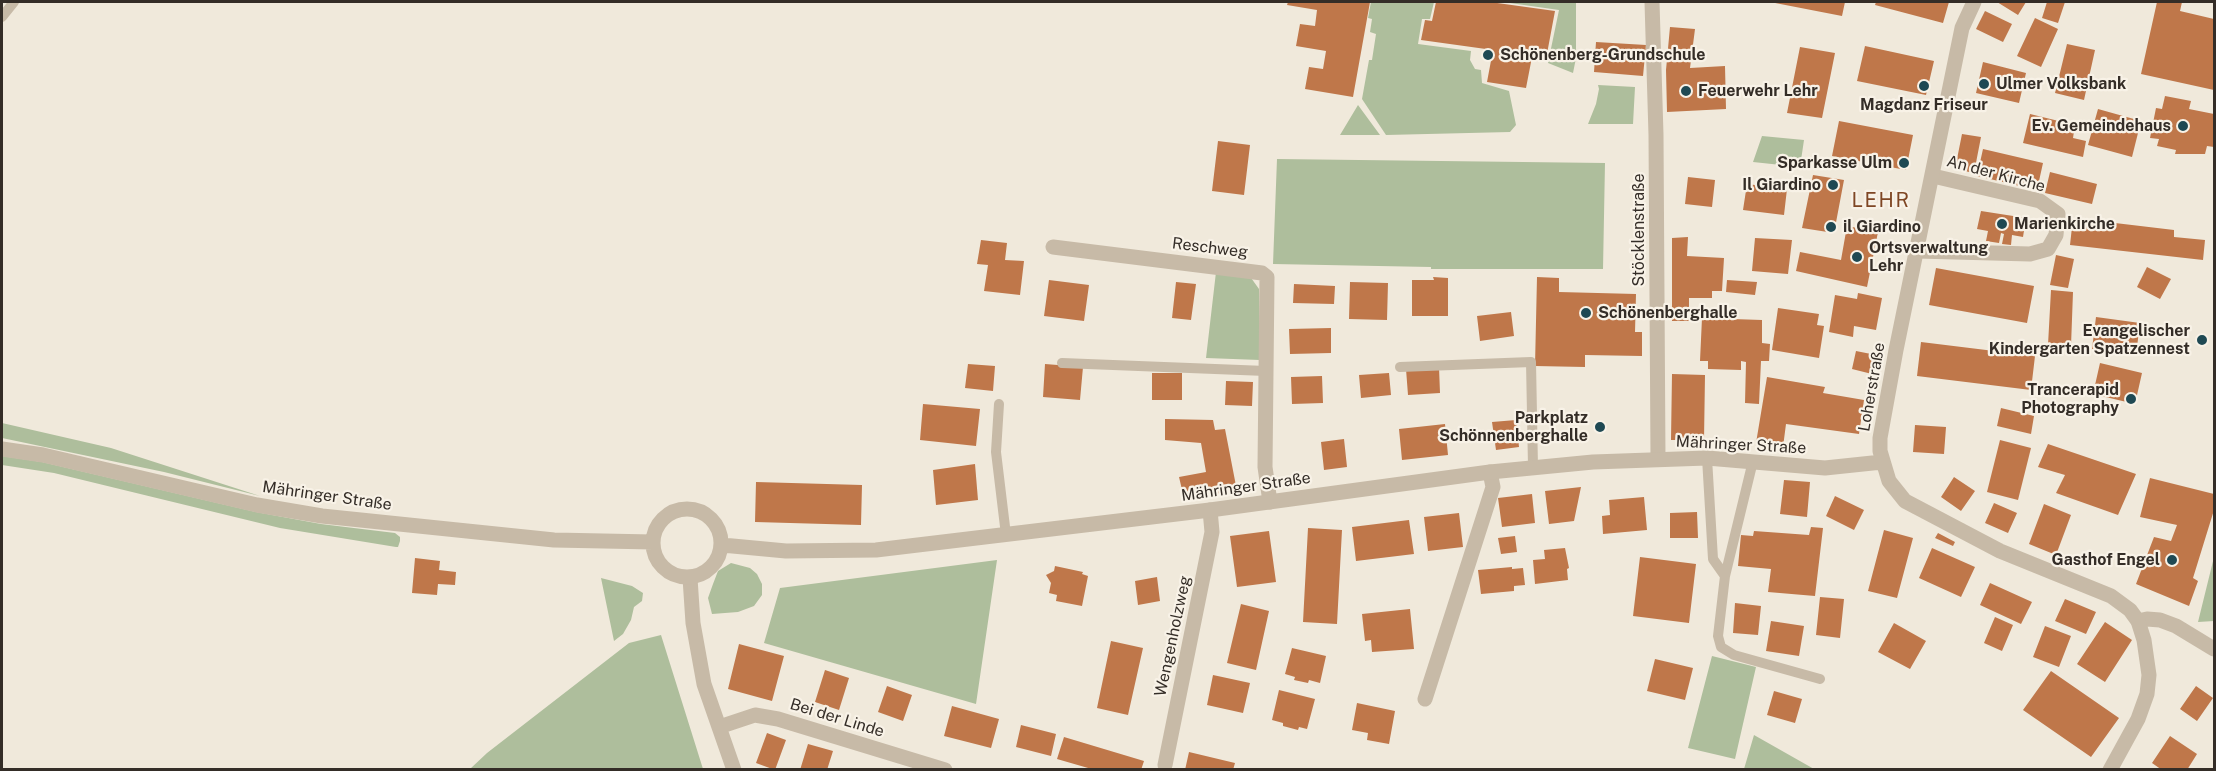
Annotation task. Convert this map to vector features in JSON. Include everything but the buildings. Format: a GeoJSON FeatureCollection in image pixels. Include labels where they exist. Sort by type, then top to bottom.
{"type":"FeatureCollection","features":[{"type":"Feature","properties":{"kind":"street","name":"Stöcklenstraße"},"geometry":{"type":"LineString","coordinates":[[1652,2],[1656,135],[1658,458]]}},
{"type":"Feature","properties":{"kind":"street","name":"Loherstraße"},"geometry":{"type":"LineString","coordinates":[[1974,2],[1962,28],[1917,251],[1883,422],[1880,444],[1882,462],[1889,481],[1905,501],[1992,547],[2111,596],[2130,610],[2138,621]]}},
{"type":"Feature","properties":{"kind":"street","name":"An der Kirche"},"geometry":{"type":"LineString","coordinates":[[1917,251],[2030,254],[2048,249],[2056,235],[2058,214],[2040,201],[1933,176]]}},
{"type":"Feature","properties":{"kind":"street","name":"Reschweg"},"geometry":{"type":"LineString","coordinates":[[1053,247],[1262,273],[1267,277],[1264,467],[1270,502]]}},
{"type":"Feature","properties":{"kind":"street","name":"Mähringer Straße"},"geometry":{"type":"LineString","coordinates":[[2,449],[43,455],[257,505],[322,516],[554,540],[653,542]]}},
{"type":"Feature","properties":{"kind":"street","name":"Mähringer Straße"},"geometry":{"type":"LineString","coordinates":[[722,545],[786,551],[876,550],[1210,510],[1490,472],[1658,458],[1707,458],[1825,468],[1882,462]]}},
{"type":"Feature","properties":{"kind":"street"},"geometry":{"type":"LineString","coordinates":[[1425,699],[1493,487],[1490,472]]}},
{"type":"Feature","properties":{"kind":"street"},"geometry":{"type":"LineString","coordinates":[[691,509],[710,517],[721,535],[722,545],[715,564],[700,575],[690,578],[671,574],[664,568],[654,552],[653,542],[655,531],[669,514],[691,509]]}},
{"type":"Feature","properties":{"kind":"street","name":"Wengenholzweg"},"geometry":{"type":"LineString","coordinates":[[1164,767],[1212,532],[1210,510]]}},
{"type":"Feature","properties":{"kind":"street"},"geometry":{"type":"LineString","coordinates":[[690,578],[693,623],[704,684],[734,770]]}},
{"type":"Feature","properties":{"kind":"street"},"geometry":{"type":"LineString","coordinates":[[2110,770],[2139,719],[2147,694],[2149,675],[2147,658],[2138,621],[2160,620],[2175,626],[2214,649]]}},
{"type":"Feature","properties":{"kind":"street","name":"Bei der Linde"},"geometry":{"type":"LineString","coordinates":[[719,728],[755,715],[778,719],[945,770]]}},
{"type":"Feature","properties":{"kind":"lane"},"geometry":{"type":"LineString","coordinates":[[2,17],[14,2]]}},
{"type":"Feature","properties":{"kind":"lane"},"geometry":{"type":"LineString","coordinates":[[1400,367],[1531,362],[1533,467]]}},
{"type":"Feature","properties":{"kind":"lane"},"geometry":{"type":"LineString","coordinates":[[1062,363],[1266,371]]}},
{"type":"Feature","properties":{"kind":"lane"},"geometry":{"type":"LineString","coordinates":[[999,404],[996,452],[1006,535]]}},
{"type":"Feature","properties":{"kind":"lane"},"geometry":{"type":"LineString","coordinates":[[1707,458],[1713,559],[1725,576]]}},
{"type":"Feature","properties":{"kind":"lane"},"geometry":{"type":"LineString","coordinates":[[1753,461],[1725,576],[1718,636],[1721,647],[1734,655],[1820,679]]}},
{"type":"Feature","properties":{"kind":"green space"},"geometry":{"type":"Polygon","coordinates":[[[1371,2],[1434,2],[1430,19],[1422,19],[1418,44],[1471,51],[1470,60],[1475,69],[1481,70],[1482,83],[1509,91],[1516,125],[1510,132],[1386,135],[1362,99],[1376,34],[1370,32],[1372,19],[1368,18],[1371,2]]]}},
{"type":"Feature","properties":{"kind":"green space"},"geometry":{"type":"Polygon","coordinates":[[[1503,2],[1576,2],[1576,58],[1573,73],[1548,63],[1559,10],[1503,2]]]}},
{"type":"Feature","properties":{"kind":"green space"},"geometry":{"type":"Polygon","coordinates":[[[1598,85],[1635,87],[1633,124],[1588,124],[1596,104],[1598,85]]]}},
{"type":"Feature","properties":{"kind":"green space"},"geometry":{"type":"Polygon","coordinates":[[[1358,105],[1380,135],[1340,135],[1358,105]]]}},
{"type":"Feature","properties":{"kind":"green space"},"geometry":{"type":"Polygon","coordinates":[[[1762,136],[1804,140],[1800,167],[1753,162],[1762,136]]]}},
{"type":"Feature","properties":{"kind":"green space"},"geometry":{"type":"Polygon","coordinates":[[[1277,159],[1605,163],[1603,269],[1431,269],[1431,267],[1273,264],[1277,159]]]}},
{"type":"Feature","properties":{"kind":"green space"},"geometry":{"type":"Polygon","coordinates":[[[1216,272],[1249,275],[1259,289],[1260,360],[1206,358],[1216,272]]]}},
{"type":"Feature","properties":{"kind":"green space"},"geometry":{"type":"Polygon","coordinates":[[[2,423],[111,448],[260,496],[164,472],[2,438],[2,423]]]}},
{"type":"Feature","properties":{"kind":"green space"},"geometry":{"type":"Polygon","coordinates":[[[2,456],[42,462],[256,512],[321,524],[395,533],[400,537],[400,541],[396,547],[280,528],[54,473],[2,465],[2,456]]]}},
{"type":"Feature","properties":{"kind":"green space"},"geometry":{"type":"Polygon","coordinates":[[[2214,557],[2214,621],[2198,622],[2214,557]]]}},
{"type":"Feature","properties":{"kind":"green space"},"geometry":{"type":"Polygon","coordinates":[[[997,560],[976,704],[764,643],[780,588],[997,560]]]}},
{"type":"Feature","properties":{"kind":"green space"},"geometry":{"type":"Polygon","coordinates":[[[731,563],[750,568],[757,574],[762,584],[762,595],[754,606],[738,612],[712,614],[708,598],[713,584],[718,571],[731,563]]]}},
{"type":"Feature","properties":{"kind":"green space"},"geometry":{"type":"Polygon","coordinates":[[[601,578],[632,586],[643,593],[642,601],[634,607],[631,620],[623,634],[614,641],[601,578]]]}},
{"type":"Feature","properties":{"kind":"green space"},"geometry":{"type":"Polygon","coordinates":[[[661,635],[703,769],[470,769],[487,753],[629,643],[661,635]]]}},
{"type":"Feature","properties":{"kind":"green space"},"geometry":{"type":"Polygon","coordinates":[[[1712,656],[1756,667],[1735,759],[1688,748],[1712,656]]]}},
{"type":"Feature","properties":{"kind":"green space"},"geometry":{"type":"Polygon","coordinates":[[[1754,735],[1814,769],[1744,769],[1754,735]]]}},
{"type":"Feature","properties":{"kind":"place","name":"Schönenberg-Grundschule"},"geometry":{"type":"Point","coordinates":[1488,55]}},
{"type":"Feature","properties":{"kind":"place","name":"Ulmer Volksbank"},"geometry":{"type":"Point","coordinates":[1984,84]}},
{"type":"Feature","properties":{"kind":"place","name":"Magdanz Friseur"},"geometry":{"type":"Point","coordinates":[1924,86]}},
{"type":"Feature","properties":{"kind":"place","name":"Feuerwehr Lehr"},"geometry":{"type":"Point","coordinates":[1686,91]}},
{"type":"Feature","properties":{"kind":"place","name":"Ev. Gemeindehaus"},"geometry":{"type":"Point","coordinates":[2183,126]}},
{"type":"Feature","properties":{"kind":"place","name":"Sparkasse Ulm"},"geometry":{"type":"Point","coordinates":[1904,163]}},
{"type":"Feature","properties":{"kind":"place","name":"Il Giardino"},"geometry":{"type":"Point","coordinates":[1833,185]}},
{"type":"Feature","properties":{"kind":"place","name":"Marienkirche"},"geometry":{"type":"Point","coordinates":[2002,224]}},
{"type":"Feature","properties":{"kind":"place","name":"il Giardino"},"geometry":{"type":"Point","coordinates":[1831,227]}},
{"type":"Feature","properties":{"kind":"place","name":"Ortsverwaltung Lehr"},"geometry":{"type":"Point","coordinates":[1857,257]}},
{"type":"Feature","properties":{"kind":"place","name":"Schönenberghalle"},"geometry":{"type":"Point","coordinates":[1586,313]}},
{"type":"Feature","properties":{"kind":"place","name":"Evangelischer Kindergarten Spatzennest"},"geometry":{"type":"Point","coordinates":[2202,340]}},
{"type":"Feature","properties":{"kind":"place","name":"Trancerapid Photography"},"geometry":{"type":"Point","coordinates":[2131,399]}},
{"type":"Feature","properties":{"kind":"place","name":"Parkplatz Schönnenberghalle"},"geometry":{"type":"Point","coordinates":[1600,427]}},
{"type":"Feature","properties":{"kind":"place","name":"Gasthof Engel"},"geometry":{"type":"Point","coordinates":[2172,560]}},
{"type":"Feature","properties":{"kind":"district","name":"LEHR"},"geometry":{"type":"Point","coordinates":[1881,201]}}]}
